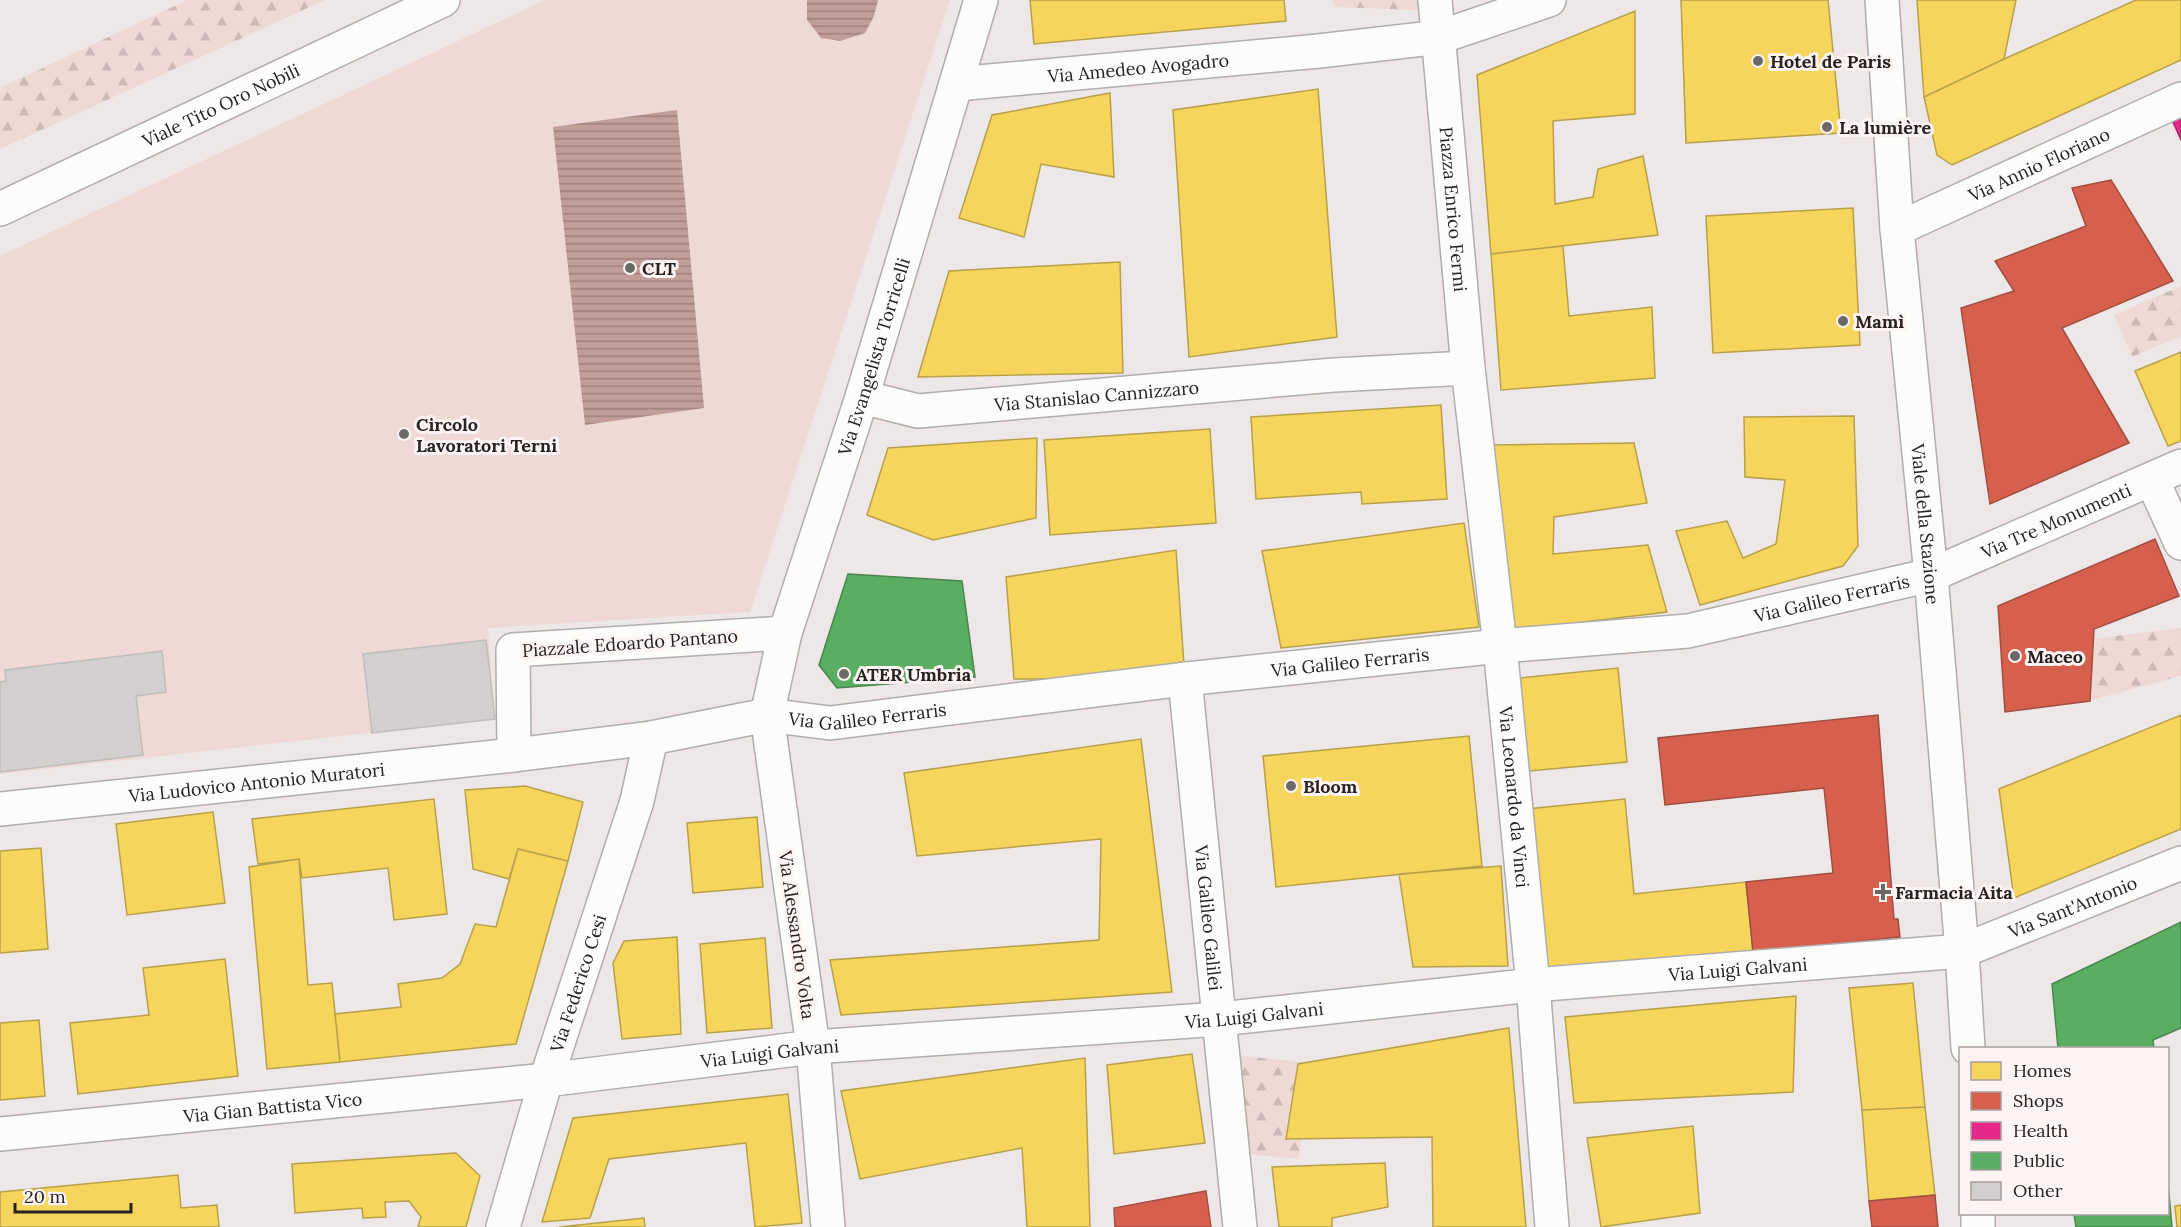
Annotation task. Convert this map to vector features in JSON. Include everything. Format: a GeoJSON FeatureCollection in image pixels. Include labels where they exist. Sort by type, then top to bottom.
{"type":"FeatureCollection","features":[{"type":"Feature","properties":{"kind":"street","name":"Viale Tito Oro Nobili"},"geometry":{"type":"LineString","coordinates":[[0,209],[443,0]]}},
{"type":"Feature","properties":{"kind":"street","name":"Via Evangelista Torricelli"},"geometry":{"type":"LineString","coordinates":[[767,715],[785,633],[862,397],[981,0]]}},
{"type":"Feature","properties":{"kind":"street","name":"Piazza Enrico Fermi"},"geometry":{"type":"LineString","coordinates":[[1435,0],[1468,368]]}},
{"type":"Feature","properties":{"kind":"street"},"geometry":{"type":"LineString","coordinates":[[1440,37],[1549,0]]}},
{"type":"Feature","properties":{"kind":"street","name":"Viale della Stazione"},"geometry":{"type":"LineString","coordinates":[[1882,0],[1897,229],[1931,575],[1968,1047]]}},
{"type":"Feature","properties":{"kind":"street","name":"Via Amedeo Avogadro"},"geometry":{"type":"LineString","coordinates":[[957,84],[1319,51],[1440,37]]}},
{"type":"Feature","properties":{"kind":"street","name":"Via Annio Floriano"},"geometry":{"type":"LineString","coordinates":[[1897,229],[2181,99]]}},
{"type":"Feature","properties":{"kind":"street","name":"Via Stanislao Cannizzaro"},"geometry":{"type":"LineString","coordinates":[[862,397],[918,411],[1334,375],[1468,368]]}},
{"type":"Feature","properties":{"kind":"street","name":"Via Leonardo da Vinci"},"geometry":{"type":"LineString","coordinates":[[1468,368],[1500,645],[1533,985],[1552,1227]]}},
{"type":"Feature","properties":{"kind":"street","name":"Via Tre Monumenti"},"geometry":{"type":"LineString","coordinates":[[1931,575],[2181,466]]}},
{"type":"Feature","properties":{"kind":"street"},"geometry":{"type":"LineString","coordinates":[[2152,480],[2181,543]]}},
{"type":"Feature","properties":{"kind":"street","name":"Via Galileo Ferraris"},"geometry":{"type":"LineString","coordinates":[[767,715],[830,723],[1185,679],[1500,645],[1688,631],[1931,575]]}},
{"type":"Feature","properties":{"kind":"street","name":"Piazzale Edoardo Pantano"},"geometry":{"type":"LineString","coordinates":[[514,756],[513,650],[785,633]]}},
{"type":"Feature","properties":{"kind":"street","name":"Via Galileo Galilei"},"geometry":{"type":"LineString","coordinates":[[1185,679],[1240,1227]]}},
{"type":"Feature","properties":{"kind":"street"},"geometry":{"type":"LineString","coordinates":[[514,756],[651,738],[767,715]]}},
{"type":"Feature","properties":{"kind":"street","name":"Via Alessandro Volta"},"geometry":{"type":"LineString","coordinates":[[767,715],[813,1047],[828,1227]]}},
{"type":"Feature","properties":{"kind":"street","name":"Via Federico Cesi"},"geometry":{"type":"LineString","coordinates":[[502,1227],[546,1080],[637,801],[651,738]]}},
{"type":"Feature","properties":{"kind":"street","name":"Via Ludovico Antonio Muratori"},"geometry":{"type":"LineString","coordinates":[[0,809],[514,756]]}},
{"type":"Feature","properties":{"kind":"street","name":"Via Sant'Antonio"},"geometry":{"type":"LineString","coordinates":[[1962,951],[2181,863]]}},
{"type":"Feature","properties":{"kind":"street","name":"Via Luigi Galvani"},"geometry":{"type":"LineString","coordinates":[[546,1080],[813,1047],[1220,1020],[1533,985],[1962,951]]}},
{"type":"Feature","properties":{"kind":"street","name":"Via Gian Battista Vico"},"geometry":{"type":"LineString","coordinates":[[0,1134],[546,1080]]}},
{"type":"Feature","properties":{"kind":"green space"},"geometry":{"type":"Polygon","coordinates":[[[187,0],[325,0],[0,149],[0,88],[187,0]]]}},
{"type":"Feature","properties":{"kind":"green space","name":"Circolo Lavoratori Terni"},"geometry":{"type":"Polygon","coordinates":[[[545,0],[950,0],[750,612],[488,628],[495,719],[0,774],[0,256],[545,0]]]}},
{"type":"Feature","properties":{"kind":"green space"},"geometry":{"type":"Polygon","coordinates":[[[1333,0],[1439,0],[1441,11],[1334,7],[1333,0]]]}},
{"type":"Feature","properties":{"kind":"green space"},"geometry":{"type":"Polygon","coordinates":[[[2181,286],[2181,336],[2132,357],[2114,315],[2181,286]]]}},
{"type":"Feature","properties":{"kind":"green space"},"geometry":{"type":"Polygon","coordinates":[[[2181,628],[2181,676],[2084,702],[2091,639],[2181,628]]]}},
{"type":"Feature","properties":{"kind":"green space"},"geometry":{"type":"Polygon","coordinates":[[[1233,1055],[1311,1063],[1299,1159],[1247,1154],[1233,1055]]]}},
{"type":"Feature","properties":{"kind":"shaded area"},"geometry":{"type":"Polygon","coordinates":[[[807,0],[878,0],[874,16],[865,33],[840,41],[821,38],[807,20],[807,0]]]}},
{"type":"Feature","properties":{"kind":"shaded area","name":"CLT"},"geometry":{"type":"Polygon","coordinates":[[[677,110],[704,408],[585,425],[553,127],[677,110]]]}},
{"type":"Feature","properties":{"kind":"building: Homes"},"geometry":{"type":"Polygon","coordinates":[[[1030,0],[1284,0],[1286,21],[1034,44],[1030,0]]]}},
{"type":"Feature","properties":{"kind":"building: Homes","name":"Hotel de Paris"},"geometry":{"type":"Polygon","coordinates":[[[1681,0],[1828,0],[1841,133],[1686,143],[1681,0]]]}},
{"type":"Feature","properties":{"kind":"building: Homes"},"geometry":{"type":"Polygon","coordinates":[[[1917,0],[2016,0],[2004,59],[1924,97],[1917,0]]]}},
{"type":"Feature","properties":{"kind":"building: Homes"},"geometry":{"type":"Polygon","coordinates":[[[2136,0],[2181,0],[2181,60],[1952,165],[1937,155],[1924,97],[2136,0]]]}},
{"type":"Feature","properties":{"kind":"building: Homes"},"geometry":{"type":"Polygon","coordinates":[[[1635,11],[1635,114],[1553,121],[1555,204],[1593,197],[1598,169],[1643,156],[1658,235],[1491,254],[1477,75],[1635,11]]]}},
{"type":"Feature","properties":{"kind":"building: Homes"},"geometry":{"type":"Polygon","coordinates":[[[1318,89],[1337,337],[1189,357],[1173,110],[1318,89]]]}},
{"type":"Feature","properties":{"kind":"building: Homes"},"geometry":{"type":"Polygon","coordinates":[[[1110,93],[1114,177],[1041,164],[1024,237],[959,218],[992,115],[1110,93]]]}},
{"type":"Feature","properties":{"kind":"building: Homes"},"geometry":{"type":"Polygon","coordinates":[[[1853,208],[1860,345],[1713,353],[1706,216],[1853,208]]]}},
{"type":"Feature","properties":{"kind":"building: Homes"},"geometry":{"type":"Polygon","coordinates":[[[1563,246],[1569,316],[1652,307],[1655,378],[1501,390],[1491,254],[1563,246]]]}},
{"type":"Feature","properties":{"kind":"building: Homes"},"geometry":{"type":"Polygon","coordinates":[[[1120,262],[1123,373],[918,377],[949,271],[1120,262]]]}},
{"type":"Feature","properties":{"kind":"building: Homes"},"geometry":{"type":"Polygon","coordinates":[[[2181,352],[2181,441],[2168,446],[2135,371],[2181,352]]]}},
{"type":"Feature","properties":{"kind":"building: Homes"},"geometry":{"type":"Polygon","coordinates":[[[1441,405],[1447,499],[1362,504],[1361,492],[1256,499],[1251,417],[1441,405]]]}},
{"type":"Feature","properties":{"kind":"building: Homes"},"geometry":{"type":"Polygon","coordinates":[[[1854,416],[1858,546],[1843,566],[1700,605],[1676,531],[1727,521],[1743,558],[1776,544],[1785,480],[1745,477],[1744,417],[1854,416]]]}},
{"type":"Feature","properties":{"kind":"building: Homes"},"geometry":{"type":"Polygon","coordinates":[[[1210,429],[1216,523],[1050,535],[1044,440],[1210,429]]]}},
{"type":"Feature","properties":{"kind":"building: Homes"},"geometry":{"type":"Polygon","coordinates":[[[1037,438],[1036,518],[933,540],[867,515],[888,448],[1037,438]]]}},
{"type":"Feature","properties":{"kind":"building: Homes"},"geometry":{"type":"Polygon","coordinates":[[[1634,443],[1647,503],[1554,517],[1553,554],[1648,545],[1667,612],[1508,631],[1492,445],[1634,443]]]}},
{"type":"Feature","properties":{"kind":"building: Homes"},"geometry":{"type":"Polygon","coordinates":[[[1464,523],[1479,627],[1281,648],[1262,551],[1464,523]]]}},
{"type":"Feature","properties":{"kind":"building: Homes"},"geometry":{"type":"Polygon","coordinates":[[[1176,550],[1185,679],[1014,679],[1006,577],[1176,550]]]}},
{"type":"Feature","properties":{"kind":"building: Homes"},"geometry":{"type":"Polygon","coordinates":[[[1618,668],[1627,762],[1529,771],[1520,678],[1618,668]]]}},
{"type":"Feature","properties":{"kind":"building: Homes"},"geometry":{"type":"Polygon","coordinates":[[[2181,715],[2181,829],[2014,898],[1999,789],[2181,715]]]}},
{"type":"Feature","properties":{"kind":"building: Homes"},"geometry":{"type":"Polygon","coordinates":[[[1469,736],[1482,866],[1276,887],[1263,756],[1469,736]]]}},
{"type":"Feature","properties":{"kind":"building: Homes"},"geometry":{"type":"Polygon","coordinates":[[[1141,739],[1172,992],[841,1015],[830,960],[1099,940],[1101,839],[917,856],[904,773],[1141,739]]]}},
{"type":"Feature","properties":{"kind":"building: Homes"},"geometry":{"type":"Polygon","coordinates":[[[525,786],[583,802],[568,861],[518,849],[509,879],[473,869],[465,790],[525,786]]]}},
{"type":"Feature","properties":{"kind":"building: Homes"},"geometry":{"type":"Polygon","coordinates":[[[434,799],[447,914],[394,920],[388,868],[302,878],[299,859],[258,864],[252,819],[434,799]]]}},
{"type":"Feature","properties":{"kind":"building: Homes"},"geometry":{"type":"Polygon","coordinates":[[[1625,799],[1634,894],[1746,882],[1753,952],[1544,975],[1527,809],[1625,799]]]}},
{"type":"Feature","properties":{"kind":"building: Homes"},"geometry":{"type":"Polygon","coordinates":[[[213,812],[225,903],[127,915],[116,824],[213,812]]]}},
{"type":"Feature","properties":{"kind":"building: Homes"},"geometry":{"type":"Polygon","coordinates":[[[757,817],[763,887],[693,893],[687,823],[757,817]]]}},
{"type":"Feature","properties":{"kind":"building: Homes"},"geometry":{"type":"Polygon","coordinates":[[[41,848],[48,949],[0,953],[0,851],[41,848]]]}},
{"type":"Feature","properties":{"kind":"building: Homes"},"geometry":{"type":"Polygon","coordinates":[[[518,849],[568,861],[516,1044],[340,1062],[335,1014],[401,1007],[398,984],[442,978],[460,964],[475,924],[496,927],[518,849]]]}},
{"type":"Feature","properties":{"kind":"building: Homes"},"geometry":{"type":"Polygon","coordinates":[[[299,859],[308,985],[332,983],[340,1062],[267,1069],[249,867],[299,859]]]}},
{"type":"Feature","properties":{"kind":"building: Homes"},"geometry":{"type":"Polygon","coordinates":[[[1501,866],[1508,966],[1413,967],[1399,874],[1501,866]]]}},
{"type":"Feature","properties":{"kind":"building: Homes"},"geometry":{"type":"Polygon","coordinates":[[[677,937],[681,1034],[622,1039],[613,963],[624,941],[677,937]]]}},
{"type":"Feature","properties":{"kind":"building: Homes"},"geometry":{"type":"Polygon","coordinates":[[[765,938],[772,1028],[707,1033],[700,944],[765,938]]]}},
{"type":"Feature","properties":{"kind":"building: Homes"},"geometry":{"type":"Polygon","coordinates":[[[225,959],[238,1076],[78,1094],[70,1023],[149,1015],[143,968],[225,959]]]}},
{"type":"Feature","properties":{"kind":"building: Homes"},"geometry":{"type":"Polygon","coordinates":[[[1913,983],[1925,1107],[1862,1110],[1849,988],[1913,983]]]}},
{"type":"Feature","properties":{"kind":"building: Homes"},"geometry":{"type":"Polygon","coordinates":[[[1796,996],[1793,1092],[1574,1103],[1565,1017],[1796,996]]]}},
{"type":"Feature","properties":{"kind":"building: Homes"},"geometry":{"type":"Polygon","coordinates":[[[39,1020],[45,1096],[0,1100],[0,1023],[39,1020]]]}},
{"type":"Feature","properties":{"kind":"building: Homes"},"geometry":{"type":"Polygon","coordinates":[[[1509,1028],[1526,1227],[1433,1227],[1432,1137],[1286,1139],[1298,1064],[1509,1028]]]}},
{"type":"Feature","properties":{"kind":"building: Homes"},"geometry":{"type":"Polygon","coordinates":[[[1192,1054],[1205,1143],[1114,1154],[1107,1065],[1192,1054]]]}},
{"type":"Feature","properties":{"kind":"building: Homes"},"geometry":{"type":"Polygon","coordinates":[[[1085,1058],[1090,1227],[1027,1227],[1022,1148],[860,1179],[841,1091],[1085,1058]]]}},
{"type":"Feature","properties":{"kind":"building: Homes"},"geometry":{"type":"Polygon","coordinates":[[[788,1094],[802,1223],[755,1227],[746,1143],[609,1159],[590,1218],[542,1222],[573,1118],[788,1094]]]}},
{"type":"Feature","properties":{"kind":"building: Homes"},"geometry":{"type":"Polygon","coordinates":[[[1925,1107],[1935,1195],[1869,1201],[1862,1110],[1925,1107]]]}},
{"type":"Feature","properties":{"kind":"building: Homes"},"geometry":{"type":"Polygon","coordinates":[[[1693,1126],[1700,1213],[1601,1227],[1587,1138],[1693,1126]]]}},
{"type":"Feature","properties":{"kind":"building: Homes"},"geometry":{"type":"Polygon","coordinates":[[[456,1153],[480,1176],[466,1227],[418,1227],[421,1217],[409,1201],[385,1202],[386,1217],[363,1218],[362,1208],[295,1213],[292,1164],[456,1153]]]}},
{"type":"Feature","properties":{"kind":"building: Homes"},"geometry":{"type":"Polygon","coordinates":[[[1385,1163],[1388,1207],[1332,1218],[1332,1227],[1279,1227],[1272,1167],[1385,1163]]]}},
{"type":"Feature","properties":{"kind":"building: Homes"},"geometry":{"type":"Polygon","coordinates":[[[178,1175],[181,1208],[217,1205],[219,1227],[0,1227],[0,1192],[178,1175]]]}},
{"type":"Feature","properties":{"kind":"building: Homes"},"geometry":{"type":"Polygon","coordinates":[[[2181,1205],[2181,1227],[2177,1227],[2175,1206],[2181,1205]]]}},
{"type":"Feature","properties":{"kind":"building: Homes"},"geometry":{"type":"Polygon","coordinates":[[[644,1218],[645,1227],[559,1227],[644,1218]]]}},
{"type":"Feature","properties":{"kind":"building: Shops"},"geometry":{"type":"Polygon","coordinates":[[[2111,180],[2173,281],[2062,328],[2129,443],[1990,504],[1961,308],[2014,291],[1995,261],[2086,226],[2072,188],[2111,180]]]}},
{"type":"Feature","properties":{"kind":"building: Shops"},"geometry":{"type":"Polygon","coordinates":[[[2155,539],[2179,596],[2094,629],[2090,701],[2005,712],[1998,606],[2155,539]]]}},
{"type":"Feature","properties":{"kind":"building: Shops"},"geometry":{"type":"Polygon","coordinates":[[[1878,715],[1894,919],[1898,919],[1900,937],[1753,952],[1746,882],[1833,873],[1824,788],[1665,805],[1658,738],[1878,715]]]}},
{"type":"Feature","properties":{"kind":"building: Shops"},"geometry":{"type":"Polygon","coordinates":[[[1206,1191],[1211,1227],[1115,1227],[1114,1208],[1206,1191]]]}},
{"type":"Feature","properties":{"kind":"building: Shops"},"geometry":{"type":"Polygon","coordinates":[[[1935,1195],[1938,1227],[1872,1227],[1869,1201],[1935,1195]]]}},
{"type":"Feature","properties":{"kind":"building: Health"},"geometry":{"type":"Polygon","coordinates":[[[2181,116],[2181,140],[2172,120],[2181,116]]]}},
{"type":"Feature","properties":{"kind":"building: Public"},"geometry":{"type":"Polygon","coordinates":[[[848,574],[962,581],[975,677],[837,688],[819,665],[848,574]]]}},
{"type":"Feature","properties":{"kind":"building: Public"},"geometry":{"type":"Polygon","coordinates":[[[2181,922],[2181,1028],[2153,1040],[2154,1047],[2058,1047],[2052,984],[2181,922]]]}},
{"type":"Feature","properties":{"kind":"building: Public"},"geometry":{"type":"Polygon","coordinates":[[[2169,1194],[2172,1227],[2076,1227],[2074,1215],[2169,1215],[2169,1194]]]}},
{"type":"Feature","properties":{"kind":"building: Other"},"geometry":{"type":"Polygon","coordinates":[[[486,640],[495,719],[372,733],[363,654],[486,640]]]}},
{"type":"Feature","properties":{"kind":"building: Other"},"geometry":{"type":"Polygon","coordinates":[[[162,651],[166,692],[136,696],[143,755],[0,772],[0,682],[6,681],[5,670],[162,651]]]}},
{"type":"Feature","properties":{"kind":"place","name":"Hotel de Paris"},"geometry":{"type":"Point","coordinates":[1758,61]}},
{"type":"Feature","properties":{"kind":"place","name":"La lumière"},"geometry":{"type":"Point","coordinates":[1827,127]}},
{"type":"Feature","properties":{"kind":"place","name":"CLT"},"geometry":{"type":"Point","coordinates":[630,268]}},
{"type":"Feature","properties":{"kind":"place","name":"Mamì"},"geometry":{"type":"Point","coordinates":[1843,321]}},
{"type":"Feature","properties":{"kind":"place","name":"Circolo Lavoratori Terni"},"geometry":{"type":"Point","coordinates":[404,434]}},
{"type":"Feature","properties":{"kind":"place","name":"Maceo"},"geometry":{"type":"Point","coordinates":[2015,656]}},
{"type":"Feature","properties":{"kind":"place","name":"ATER Umbria"},"geometry":{"type":"Point","coordinates":[844,674]}},
{"type":"Feature","properties":{"kind":"place","name":"Bloom"},"geometry":{"type":"Point","coordinates":[1291,786]}},
{"type":"Feature","properties":{"kind":"place","name":"Farmacia Aita"},"geometry":{"type":"Point","coordinates":[1883,892]}}]}
